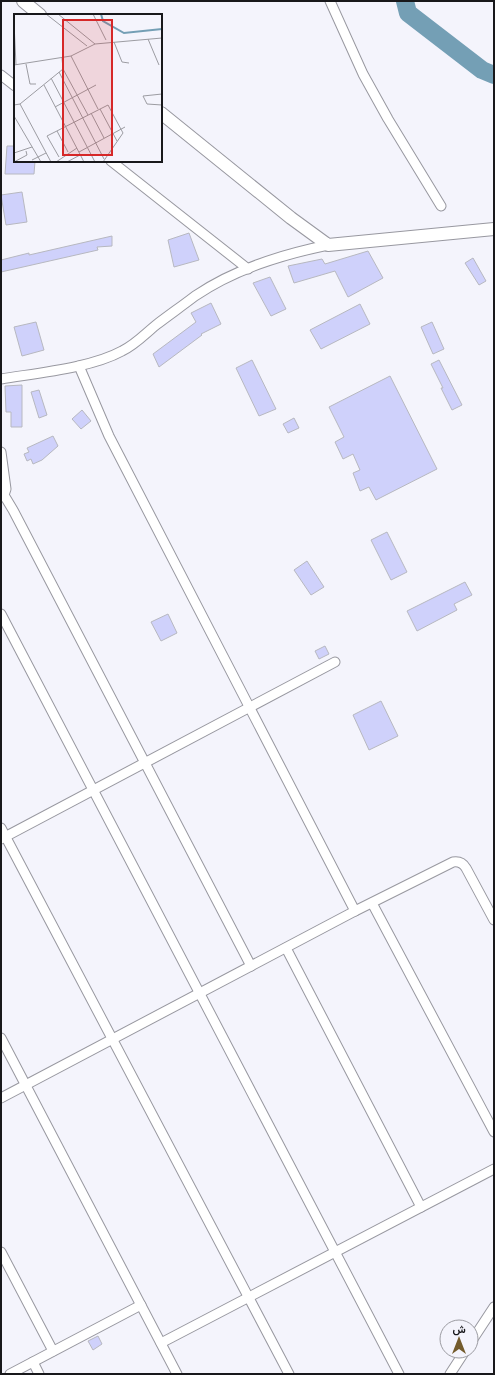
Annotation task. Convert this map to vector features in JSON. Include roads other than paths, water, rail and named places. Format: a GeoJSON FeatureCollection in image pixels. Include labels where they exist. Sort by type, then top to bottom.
{"type":"FeatureCollection","features":[{"type":"Feature","properties":{"kind":"street"},"geometry":{"type":"LineString","coordinates":[[23,1],[39,14]]}},
{"type":"Feature","properties":{"kind":"street"},"geometry":{"type":"LineString","coordinates":[[330,1],[363,74],[441,206]]}},
{"type":"Feature","properties":{"kind":"street"},"geometry":{"type":"LineString","coordinates":[[1,75],[14,85]]}},
{"type":"Feature","properties":{"kind":"street"},"geometry":{"type":"LineString","coordinates":[[162,114],[291,218],[328,245]]}},
{"type":"Feature","properties":{"kind":"street"},"geometry":{"type":"LineString","coordinates":[[112,162],[248,269]]}},
{"type":"Feature","properties":{"kind":"street"},"geometry":{"type":"LineString","coordinates":[[1,379],[79,366],[108,358],[123,351],[197,295],[224,280],[268,260],[294,252],[328,245],[494,229]]}},
{"type":"Feature","properties":{"kind":"street"},"geometry":{"type":"LineString","coordinates":[[79,366],[109,436],[355,911]]}},
{"type":"Feature","properties":{"kind":"street"},"geometry":{"type":"LineString","coordinates":[[1,452],[6,489],[2,496],[17,517],[251,966]]}},
{"type":"Feature","properties":{"kind":"street"},"geometry":{"type":"LineString","coordinates":[[1,614],[399,1374]]}},
{"type":"Feature","properties":{"kind":"street"},"geometry":{"type":"LineString","coordinates":[[3,838],[335,662]]}},
{"type":"Feature","properties":{"kind":"street"},"geometry":{"type":"LineString","coordinates":[[1,828],[3,838],[113,1040],[289,1374]]}},
{"type":"Feature","properties":{"kind":"street"},"geometry":{"type":"LineString","coordinates":[[1,1098],[355,911],[456,862],[462,863],[466,868],[494,920]]}},
{"type":"Feature","properties":{"kind":"street"},"geometry":{"type":"LineString","coordinates":[[372,903],[494,1132]]}},
{"type":"Feature","properties":{"kind":"street"},"geometry":{"type":"LineString","coordinates":[[286,948],[421,1207]]}},
{"type":"Feature","properties":{"kind":"street"},"geometry":{"type":"LineString","coordinates":[[1,1038],[177,1374]]}},
{"type":"Feature","properties":{"kind":"street"},"geometry":{"type":"LineString","coordinates":[[161,1343],[494,1169]]}},
{"type":"Feature","properties":{"kind":"street"},"geometry":{"type":"LineString","coordinates":[[1,1252],[53,1351]]}},
{"type":"Feature","properties":{"kind":"street"},"geometry":{"type":"LineString","coordinates":[[10,1374],[141,1305]]}},
{"type":"Feature","properties":{"kind":"street"},"geometry":{"type":"LineString","coordinates":[[479,1330],[494,1307]]}},
{"type":"Feature","properties":{"kind":"street"},"geometry":{"type":"LineString","coordinates":[[450,1374],[460,1359]]}},
{"type":"Feature","properties":{"kind":"street"},"geometry":{"type":"LineString","coordinates":[[33,1362],[39,1374]]}},
{"type":"Feature","properties":{"kind":"waterway"},"geometry":{"type":"LineString","coordinates":[[405,1],[408,13],[482,70],[494,75]]}}]}
